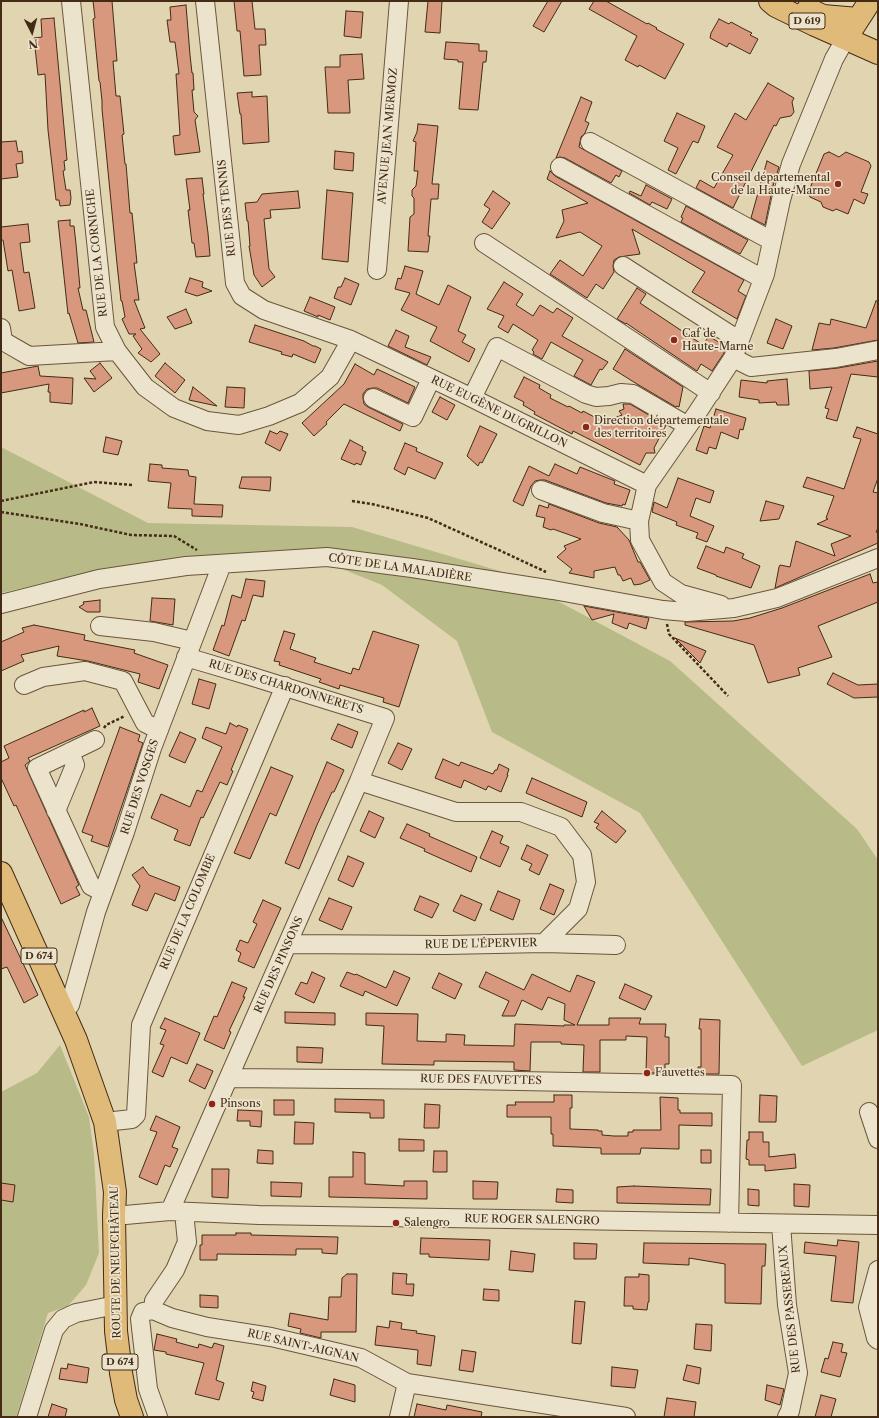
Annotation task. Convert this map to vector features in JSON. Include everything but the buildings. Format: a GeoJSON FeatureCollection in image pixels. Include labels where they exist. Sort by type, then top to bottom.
{"type":"FeatureCollection","features":[{"type":"Feature","properties":{"kind":"main road","name":"D 619"},"geometry":{"type":"LineString","coordinates":[[770,1],[776,6],[802,19],[878,53]]}},
{"type":"Feature","properties":{"kind":"main road"},"geometry":{"type":"LineString","coordinates":[[793,1],[823,16],[858,19]]}},
{"type":"Feature","properties":{"kind":"main road"},"geometry":{"type":"LineString","coordinates":[[846,38],[870,1]]}},
{"type":"Feature","properties":{"kind":"main road","name":"D 674"},"geometry":{"type":"LineString","coordinates":[[1,873],[63,1009]]}},
{"type":"Feature","properties":{"kind":"main road","name":"ROUTE DE NEUFCHÂTEAU"},"geometry":{"type":"LineString","coordinates":[[63,1009],[76,1040],[105,1122],[115,1192],[116,1332],[126,1400],[132,1417]]}},
{"type":"Feature","properties":{"kind":"street","name":"RUE DE LA CORNICHE"},"geometry":{"type":"LineString","coordinates":[[71,1],[105,327],[117,351],[145,386],[174,408],[207,421],[239,426],[269,416],[300,403],[330,377],[351,340]]}},
{"type":"Feature","properties":{"kind":"street","name":"RUE DES TENNIS"},"geometry":{"type":"LineString","coordinates":[[205,1],[235,283],[242,296],[264,310],[351,340]]}},
{"type":"Feature","properties":{"kind":"street","name":"AVENUE JEAN MERMOZ"},"geometry":{"type":"LineString","coordinates":[[377,270],[399,1]]}},
{"type":"Feature","properties":{"kind":"street"},"geometry":{"type":"LineString","coordinates":[[734,608],[681,594],[662,582],[640,540],[639,521],[647,485],[733,358],[763,279],[792,164],[834,59],[846,38]]}},
{"type":"Feature","properties":{"kind":"street"},"geometry":{"type":"LineString","coordinates":[[590,142],[772,240]]}},
{"type":"Feature","properties":{"kind":"street"},"geometry":{"type":"LineString","coordinates":[[560,167],[763,279]]}},
{"type":"Feature","properties":{"kind":"street"},"geometry":{"type":"LineString","coordinates":[[484,243],[711,392]]}},
{"type":"Feature","properties":{"kind":"street"},"geometry":{"type":"LineString","coordinates":[[623,266],[740,341]]}},
{"type":"Feature","properties":{"kind":"street"},"geometry":{"type":"LineString","coordinates":[[1,328],[3,341],[29,356],[117,351]]}},
{"type":"Feature","properties":{"kind":"street","name":"RUE EUGÈNE DUGRILLON"},"geometry":{"type":"LineString","coordinates":[[351,340],[647,485]]}},
{"type":"Feature","properties":{"kind":"street"},"geometry":{"type":"LineString","coordinates":[[472,398],[497,347],[586,394],[596,397],[621,393],[633,394],[688,426]]}},
{"type":"Feature","properties":{"kind":"street"},"geometry":{"type":"LineString","coordinates":[[733,358],[751,367],[836,358],[878,350]]}},
{"type":"Feature","properties":{"kind":"street"},"geometry":{"type":"LineString","coordinates":[[373,398],[414,416],[431,378]]}},
{"type":"Feature","properties":{"kind":"street"},"geometry":{"type":"LineString","coordinates":[[541,490],[603,513],[639,521]]}},
{"type":"Feature","properties":{"kind":"street","name":"CÔTE DE LA MALADIÈRE"},"geometry":{"type":"LineString","coordinates":[[1,604],[99,579],[186,566],[327,557],[552,583],[663,610],[687,612],[734,608],[777,598],[878,558]]}},
{"type":"Feature","properties":{"kind":"street","name":"RUE DES VOSGES"},"geometry":{"type":"LineString","coordinates":[[63,1009],[70,1005],[96,912],[125,832],[159,730],[222,564]]}},
{"type":"Feature","properties":{"kind":"street","name":"RUE DES CHARDONNERETS"},"geometry":{"type":"LineString","coordinates":[[100,626],[154,632],[189,649],[285,686],[385,718]]}},
{"type":"Feature","properties":{"kind":"street"},"geometry":{"type":"LineString","coordinates":[[24,685],[43,677],[85,671],[124,681],[145,723],[159,730]]}},
{"type":"Feature","properties":{"kind":"street","name":"RUE DE LA COLOMBE"},"geometry":{"type":"LineString","coordinates":[[105,1122],[132,1119],[136,1115],[141,1025],[285,686]]}},
{"type":"Feature","properties":{"kind":"street","name":"RUE DES PINSONS"},"geometry":{"type":"LineString","coordinates":[[177,1212],[229,1078],[385,718]]}},
{"type":"Feature","properties":{"kind":"street"},"geometry":{"type":"LineString","coordinates":[[95,740],[37,768],[91,886],[103,892]]}},
{"type":"Feature","properties":{"kind":"street"},"geometry":{"type":"LineString","coordinates":[[56,811],[75,765],[70,752]]}},
{"type":"Feature","properties":{"kind":"street","name":"RUE DE L'ÉPERVIER"},"geometry":{"type":"LineString","coordinates":[[288,944],[446,945],[544,943],[578,909],[586,882],[582,855],[561,827],[520,812],[456,812],[359,781]]}},
{"type":"Feature","properties":{"kind":"street"},"geometry":{"type":"LineString","coordinates":[[544,943],[616,945]]}},
{"type":"Feature","properties":{"kind":"street","name":"RUE DES FAUVETTES"},"geometry":{"type":"LineString","coordinates":[[229,1078],[466,1080],[732,1085],[729,1223]]}},
{"type":"Feature","properties":{"kind":"street"},"geometry":{"type":"LineString","coordinates":[[869,1112],[878,1139]]}},
{"type":"Feature","properties":{"kind":"street"},"geometry":{"type":"LineString","coordinates":[[158,1417],[148,1389],[140,1319],[143,1312],[153,1310],[154,1301],[175,1270],[187,1242],[177,1212]]}},
{"type":"Feature","properties":{"kind":"street","name":"RUE ROGER SALENGRO"},"geometry":{"type":"LineString","coordinates":[[114,1216],[177,1212],[259,1215],[878,1225]]}},
{"type":"Feature","properties":{"kind":"street","name":"RUE DES PASSEREAUX"},"geometry":{"type":"LineString","coordinates":[[781,1224],[787,1305],[798,1373],[790,1411],[786,1417]]}},
{"type":"Feature","properties":{"kind":"street"},"geometry":{"type":"LineString","coordinates":[[878,1270],[868,1307],[876,1338],[878,1340]]}},
{"type":"Feature","properties":{"kind":"street"},"geometry":{"type":"LineString","coordinates":[[27,1417],[54,1330],[63,1319],[70,1316],[116,1305]]}},
{"type":"Feature","properties":{"kind":"street","name":"RUE SAINT-AIGNAN"},"geometry":{"type":"LineString","coordinates":[[153,1310],[172,1318],[207,1326],[271,1337],[361,1358],[407,1383],[626,1417]]}},
{"type":"Feature","properties":{"kind":"street"},"geometry":{"type":"LineString","coordinates":[[399,1417],[407,1383]]}},
{"type":"Feature","properties":{"kind":"path"},"geometry":{"type":"LineString","coordinates":[[1,501],[94,482],[133,485]]}},
{"type":"Feature","properties":{"kind":"path"},"geometry":{"type":"LineString","coordinates":[[352,501],[372,504],[428,518],[501,551],[552,583]]}},
{"type":"Feature","properties":{"kind":"path"},"geometry":{"type":"LineString","coordinates":[[1,512],[80,524],[131,535],[174,536],[222,564]]}},
{"type":"Feature","properties":{"kind":"path"},"geometry":{"type":"LineString","coordinates":[[663,610],[669,634],[728,696]]}},
{"type":"Feature","properties":{"kind":"path"},"geometry":{"type":"LineString","coordinates":[[95,740],[106,725],[138,709]]}},
{"type":"Feature","properties":{"kind":"green space"},"geometry":{"type":"Polygon","coordinates":[[[1,447],[148,523],[352,527],[503,572],[670,661],[857,829],[878,860],[878,1030],[802,1066],[640,813],[492,732],[457,641],[382,585],[300,552],[103,569],[1,593],[1,447]]]}},
{"type":"Feature","properties":{"kind":"green space"},"geometry":{"type":"Polygon","coordinates":[[[60,1045],[89,1117],[94,1154],[99,1253],[86,1285],[68,1306],[48,1313],[16,1417],[1,1417],[1,1092],[37,1073],[60,1045]]]}},
{"type":"Feature","properties":{"kind":"place","name":"Conseil départemental de la Haute-Marne"},"geometry":{"type":"Point","coordinates":[838,184]}},
{"type":"Feature","properties":{"kind":"place","name":"Caf de Haute-Marne"},"geometry":{"type":"Point","coordinates":[674,340]}},
{"type":"Feature","properties":{"kind":"place","name":"Direction départementale des territoires"},"geometry":{"type":"Point","coordinates":[586,427]}},
{"type":"Feature","properties":{"kind":"place","name":"Fauvettes"},"geometry":{"type":"Point","coordinates":[647,1073]}},
{"type":"Feature","properties":{"kind":"place","name":"Pinsons"},"geometry":{"type":"Point","coordinates":[212,1104]}},
{"type":"Feature","properties":{"kind":"place","name":"Salengro"},"geometry":{"type":"Point","coordinates":[396,1223]}}]}
